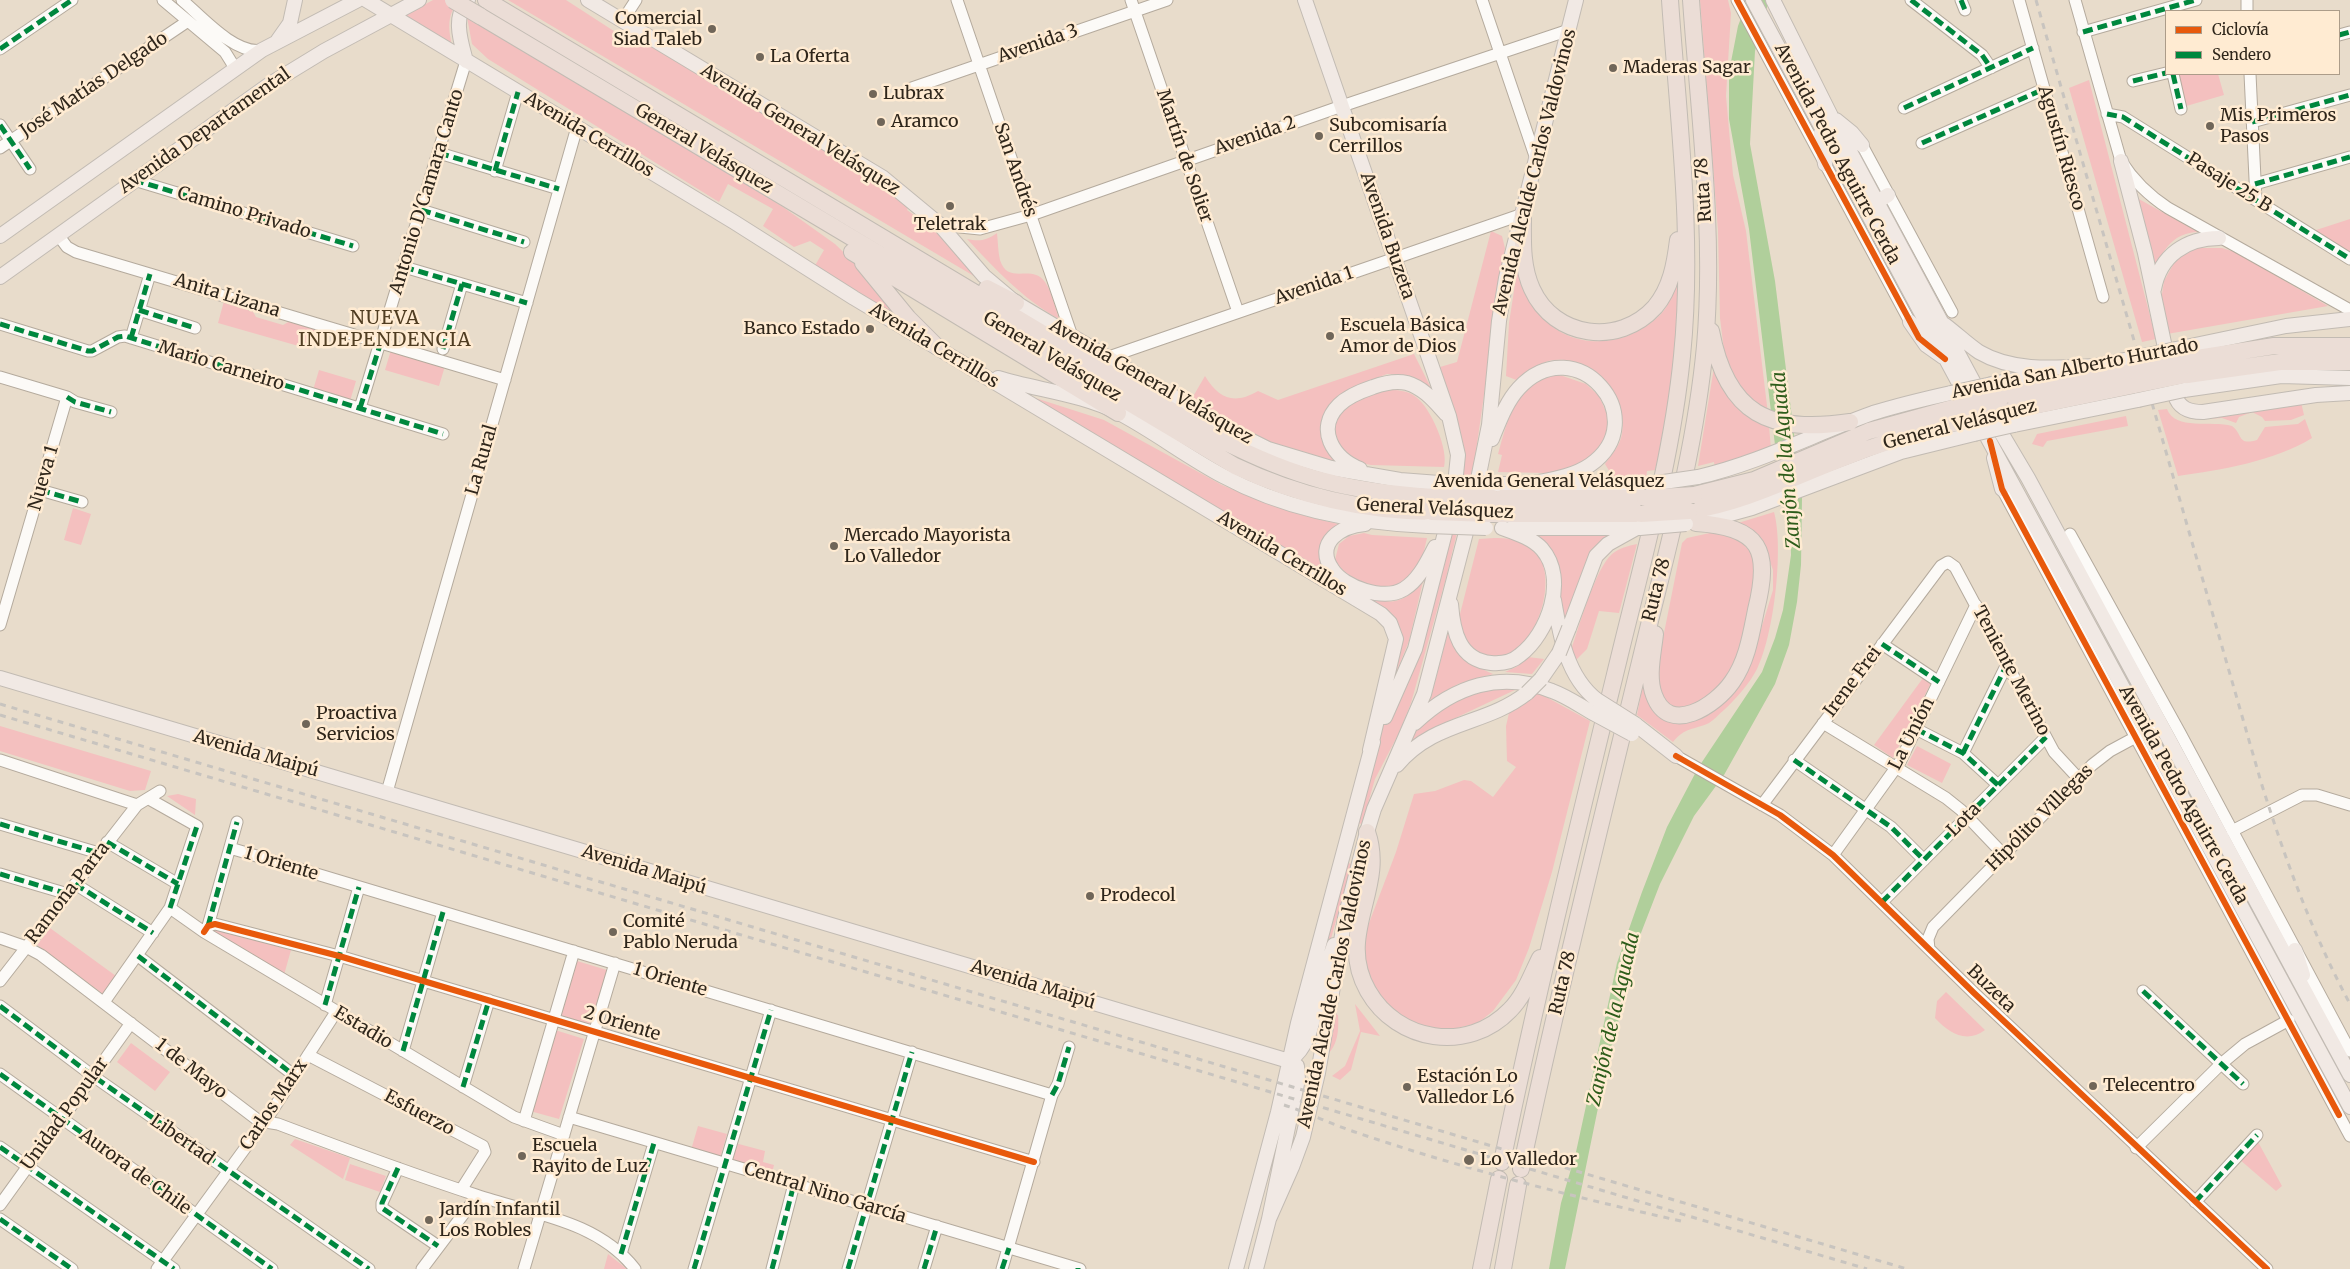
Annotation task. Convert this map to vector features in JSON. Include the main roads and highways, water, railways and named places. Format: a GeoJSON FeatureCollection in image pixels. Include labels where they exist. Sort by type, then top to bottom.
{"type":"FeatureCollection","features":[{"type":"Feature","properties":{"kind":"highway","name":"General Velásquez"},"geometry":{"type":"LineString","coordinates":[[454,0],[1234,466],[1278,485],[1323,499],[1388,510],[1433,504]]}},
{"type":"Feature","properties":{"kind":"highway","name":"Ruta 78"},"geometry":{"type":"LineString","coordinates":[[1502,1162],[1553,934],[1656,504],[1674,417],[1683,355],[1686,306],[1684,188],[1670,0]]}},
{"type":"Feature","properties":{"kind":"highway","name":"Ruta 78"},"geometry":{"type":"LineString","coordinates":[[1521,1169],[1690,451],[1700,385],[1707,309],[1707,224],[1691,0]]}},
{"type":"Feature","properties":{"kind":"highway","name":"General Velásquez"},"geometry":{"type":"LineString","coordinates":[[491,3],[1210,434],[1258,458],[1316,480],[1433,504],[1643,510],[1690,519],[1963,413],[2009,411],[2133,379],[2274,346],[2350,346]]}},
{"type":"Feature","properties":{"kind":"highway"},"geometry":{"type":"LineString","coordinates":[[1523,214],[1522,250],[1528,280],[1538,300],[1553,317],[1571,328],[1591,332],[1609,332],[1640,321],[1655,306],[1666,290],[1676,255],[1684,188]]}},
{"type":"Feature","properties":{"kind":"highway"},"geometry":{"type":"LineString","coordinates":[[806,210],[852,252],[908,318],[936,346]]}},
{"type":"Feature","properties":{"kind":"highway"},"geometry":{"type":"LineString","coordinates":[[859,224],[1016,303]]}},
{"type":"Feature","properties":{"kind":"highway"},"geometry":{"type":"LineString","coordinates":[[852,252],[1118,412]]}},
{"type":"Feature","properties":{"kind":"highway"},"geometry":{"type":"LineString","coordinates":[[1707,309],[1717,357],[1727,382],[1744,404],[1770,420],[1802,433],[1850,422]]}},
{"type":"Feature","properties":{"kind":"highway","name":"General Velásquez"},"geometry":{"type":"LineString","coordinates":[[2179,369],[2280,362],[2350,362]]}},
{"type":"Feature","properties":{"kind":"highway","name":"General Velásquez"},"geometry":{"type":"LineString","coordinates":[[1643,510],[1734,486],[1772,487]]}},
{"type":"Feature","properties":{"kind":"highway"},"geometry":{"type":"LineString","coordinates":[[1654,600],[1655,633],[1651,675],[1653,694],[1658,703],[1667,711],[1685,715],[1695,713],[1710,705],[1724,692],[1741,667],[1762,589],[1763,572],[1760,552],[1748,537],[1726,526],[1690,519]]}},
{"type":"Feature","properties":{"kind":"highway"},"geometry":{"type":"LineString","coordinates":[[1367,832],[1374,860],[1357,936],[1356,963],[1368,991],[1378,1006],[1405,1028],[1423,1035],[1446,1038],[1464,1036],[1490,1027],[1504,1016],[1520,997],[1553,934]]}},
{"type":"Feature","properties":{"kind":"highway"},"geometry":{"type":"LineString","coordinates":[[1481,1269],[1498,1179]]}},
{"type":"Feature","properties":{"kind":"highway"},"geometry":{"type":"LineString","coordinates":[[1503,1269],[1518,1185]]}},
{"type":"Feature","properties":{"kind":"main road"},"geometry":{"type":"LineString","coordinates":[[275,42],[290,22],[295,0]]}},
{"type":"Feature","properties":{"kind":"main road","name":"Avenida Departamental"},"geometry":{"type":"LineString","coordinates":[[0,236],[262,50],[358,0]]}},
{"type":"Feature","properties":{"kind":"main road","name":"Avenida Cerrillos"},"geometry":{"type":"LineString","coordinates":[[366,0],[1387,619],[1395,633],[1395,646],[1370,750]]}},
{"type":"Feature","properties":{"kind":"main road","name":"Avenida Departamental"},"geometry":{"type":"LineString","coordinates":[[0,277],[281,77],[419,0]]}},
{"type":"Feature","properties":{"kind":"main road"},"geometry":{"type":"LineString","coordinates":[[466,61],[459,26],[461,13],[468,0]]}},
{"type":"Feature","properties":{"kind":"main road","name":"Avenida General Velásquez"},"geometry":{"type":"LineString","coordinates":[[588,0],[882,177],[940,225],[984,276],[1016,303],[1073,339],[1228,429],[1268,449],[1331,468],[1400,480],[1433,504]]}},
{"type":"Feature","properties":{"kind":"main road","name":"Avenida Buzeta"},"geometry":{"type":"LineString","coordinates":[[1305,0],[1449,416]]}},
{"type":"Feature","properties":{"kind":"main road","name":"Avenida Alcalde Carlos Valdovinos"},"geometry":{"type":"LineString","coordinates":[[1256,1269],[1269,1219],[1303,1137],[1318,1073],[1345,918],[1367,832],[1424,694],[1451,593],[1482,463],[1491,409],[1502,300],[1576,0]]}},
{"type":"Feature","properties":{"kind":"main road","name":"Avenida Pedro Aguirre Cerda"},"geometry":{"type":"LineString","coordinates":[[1753,0],[1825,119],[1883,198],[1939,320],[2050,519],[2350,1075]]}},
{"type":"Feature","properties":{"kind":"main road","name":"Avenida Pedro Aguirre Cerda"},"geometry":{"type":"LineString","coordinates":[[1774,1],[1825,119],[1945,359],[1990,442],[2140,735],[2350,1107]]}},
{"type":"Feature","properties":{"kind":"main road"},"geometry":{"type":"LineString","coordinates":[[1825,164],[1825,119],[1852,133],[1862,145]]}},
{"type":"Feature","properties":{"kind":"main road"},"geometry":{"type":"LineString","coordinates":[[2120,161],[2135,211],[2175,395],[2179,404],[2186,410],[2203,412],[2316,394],[2350,393]]}},
{"type":"Feature","properties":{"kind":"main road"},"geometry":{"type":"LineString","coordinates":[[2154,292],[2161,269],[2176,250],[2200,239],[2219,238]]}},
{"type":"Feature","properties":{"kind":"main road","name":"Avenida San Alberto Hurtado"},"geometry":{"type":"LineString","coordinates":[[1850,422],[1912,401],[1963,413],[1992,384],[2093,366],[2133,379],[2179,369],[2286,326],[2350,319]]}},
{"type":"Feature","properties":{"kind":"main road"},"geometry":{"type":"LineString","coordinates":[[1939,320],[1978,351],[2000,361],[2034,367],[2093,366]]}},
{"type":"Feature","properties":{"kind":"main road"},"geometry":{"type":"LineString","coordinates":[[1910,322],[1926,346],[1945,359]]}},
{"type":"Feature","properties":{"kind":"main road"},"geometry":{"type":"LineString","coordinates":[[1482,463],[1506,407],[1526,382],[1542,372],[1559,368],[1586,374],[1605,392],[1613,408],[1614,424],[1610,443],[1598,459],[1583,470],[1524,485]]}},
{"type":"Feature","properties":{"kind":"main road","name":"Avenida San Alberto Hurtado"},"geometry":{"type":"LineString","coordinates":[[2179,369],[2281,376],[2350,378]]}},
{"type":"Feature","properties":{"kind":"main road","name":"Avenida General Velásquez"},"geometry":{"type":"LineString","coordinates":[[979,372],[1028,387],[1096,404],[1118,412],[1206,466],[1251,489],[1314,510],[1384,524],[1433,504],[1491,506],[1524,485],[1643,510]]}},
{"type":"Feature","properties":{"kind":"main road"},"geometry":{"type":"LineString","coordinates":[[1400,480],[1358,468],[1340,458],[1332,447],[1328,434],[1330,421],[1336,409],[1345,400],[1360,392],[1387,383],[1400,382],[1423,391],[1449,416]]}},
{"type":"Feature","properties":{"kind":"main road","name":"Avenida Alcalde Carlos Valdovinos"},"geometry":{"type":"LineString","coordinates":[[1236,1269],[1370,750],[1415,649],[1455,493],[1458,463],[1449,416]]}},
{"type":"Feature","properties":{"kind":"main road","name":"Avenida General Velásquez"},"geometry":{"type":"LineString","coordinates":[[1491,506],[1502,528],[1643,510],[1698,477],[1734,468],[1770,455],[1802,433]]}},
{"type":"Feature","properties":{"kind":"main road"},"geometry":{"type":"LineString","coordinates":[[1990,442],[2002,489]]}},
{"type":"Feature","properties":{"kind":"main road"},"geometry":{"type":"LineString","coordinates":[[1387,780],[1410,752],[1430,736],[1454,725],[1505,708],[1527,694],[1541,679],[1559,653],[1596,556],[1643,510]]}},
{"type":"Feature","properties":{"kind":"main road"},"geometry":{"type":"LineString","coordinates":[[2050,519],[2070,534]]}},
{"type":"Feature","properties":{"kind":"main road"},"geometry":{"type":"LineString","coordinates":[[1384,524],[1363,524],[1344,528],[1331,538],[1328,549],[1329,564],[1333,571],[1362,590],[1381,595],[1399,592],[1412,583],[1446,529]]}},
{"type":"Feature","properties":{"kind":"main road"},"geometry":{"type":"LineString","coordinates":[[1502,528],[1527,538],[1543,550],[1552,571],[1553,596],[1558,624],[1572,670],[1595,706]]}},
{"type":"Feature","properties":{"kind":"main road"},"geometry":{"type":"LineString","coordinates":[[1451,593],[1453,620],[1459,643],[1473,658],[1494,664],[1513,660],[1531,645],[1542,626],[1553,596]]}},
{"type":"Feature","properties":{"kind":"main road","name":"Avenida Maipú"},"geometry":{"type":"LineString","coordinates":[[0,678],[1289,1061]]}},
{"type":"Feature","properties":{"kind":"main road"},"geometry":{"type":"LineString","coordinates":[[1411,726],[1430,709],[1453,694],[1474,685],[1498,681],[1518,681],[1542,687],[1595,706],[1676,756]]}},
{"type":"Feature","properties":{"kind":"main road"},"geometry":{"type":"LineString","coordinates":[[1269,1219],[1298,1079],[1297,1066],[1289,1061],[1300,1052],[1309,1036],[1328,961],[1345,918]]}},
{"type":"Feature","properties":{"kind":"main road"},"geometry":{"type":"LineString","coordinates":[[2295,950],[2313,1007]]}},
{"type":"Feature","properties":{"kind":"water","name":"Zanjón de la Aguada"},"geometry":{"type":"Polygon","coordinates":[[[1748,0],[1769,0],[1755,51],[1750,144],[1775,281],[1802,498],[1801,565],[1797,602],[1789,645],[1775,684],[1724,775],[1694,816],[1660,884],[1641,933],[1606,1069],[1565,1269],[1549,1269],[1561,1203],[1576,1152],[1617,963],[1642,892],[1667,827],[1698,768],[1762,672],[1783,610],[1791,555],[1790,519],[1775,445],[1749,229],[1729,119],[1729,72],[1738,26],[1748,0]]]}},
{"type":"Feature","properties":{"kind":"railway"},"geometry":{"type":"LineString","coordinates":[[2036,0],[2261,782],[2311,923],[2350,1004]]}},
{"type":"Feature","properties":{"kind":"railway"},"geometry":{"type":"LineString","coordinates":[[0,704],[1907,1269]]}},
{"type":"Feature","properties":{"kind":"railway"},"geometry":{"type":"LineString","coordinates":[[0,715],[1867,1269]]}},
{"type":"Feature","properties":{"kind":"railway"},"geometry":{"type":"LineString","coordinates":[[1284,1105],[1349,1130],[1438,1159],[1559,1192],[1681,1221]]}},
{"type":"Feature","properties":{"kind":"place","name":"Comercial Siad Taleb"},"geometry":{"type":"Point","coordinates":[712,29]}},
{"type":"Feature","properties":{"kind":"place","name":"La Oferta"},"geometry":{"type":"Point","coordinates":[760,57]}},
{"type":"Feature","properties":{"kind":"place","name":"Maderas Sagar"},"geometry":{"type":"Point","coordinates":[1613,68]}},
{"type":"Feature","properties":{"kind":"place","name":"Lubrax"},"geometry":{"type":"Point","coordinates":[873,94]}},
{"type":"Feature","properties":{"kind":"place","name":"Aramco"},"geometry":{"type":"Point","coordinates":[881,122]}},
{"type":"Feature","properties":{"kind":"place","name":"Mis Primeros Pasos"},"geometry":{"type":"Point","coordinates":[2210,126]}},
{"type":"Feature","properties":{"kind":"place","name":"Subcomisaría Cerrillos"},"geometry":{"type":"Point","coordinates":[1319,136]}},
{"type":"Feature","properties":{"kind":"place","name":"Teletrak"},"geometry":{"type":"Point","coordinates":[950,206]}},
{"type":"Feature","properties":{"kind":"place","name":"Banco Estado"},"geometry":{"type":"Point","coordinates":[870,329]}},
{"type":"Feature","properties":{"kind":"place","name":"Escuela Básica Amor de Dios"},"geometry":{"type":"Point","coordinates":[1330,336]}},
{"type":"Feature","properties":{"kind":"place","name":"Mercado Mayorista Lo Valledor"},"geometry":{"type":"Point","coordinates":[834,546]}},
{"type":"Feature","properties":{"kind":"place","name":"Proactiva Servicios"},"geometry":{"type":"Point","coordinates":[306,724]}},
{"type":"Feature","properties":{"kind":"place","name":"Prodecol"},"geometry":{"type":"Point","coordinates":[1090,896]}},
{"type":"Feature","properties":{"kind":"place","name":"Comité Pablo Neruda"},"geometry":{"type":"Point","coordinates":[613,932]}},
{"type":"Feature","properties":{"kind":"place","name":"Telecentro"},"geometry":{"type":"Point","coordinates":[2093,1086]}},
{"type":"Feature","properties":{"kind":"place","name":"Estación Lo Valledor L6"},"geometry":{"type":"Point","coordinates":[1407,1087]}},
{"type":"Feature","properties":{"kind":"place","name":"Escuela Rayito de Luz"},"geometry":{"type":"Point","coordinates":[522,1156]}},
{"type":"Feature","properties":{"kind":"place","name":"Lo Valledor"},"geometry":{"type":"Point","coordinates":[1469,1160]}},
{"type":"Feature","properties":{"kind":"place","name":"Jardín Infantil Los Robles"},"geometry":{"type":"Point","coordinates":[429,1220]}},
{"type":"Feature","properties":{"kind":"district","name":"NUEVA INDEPENDENCIA"},"geometry":{"type":"Point","coordinates":[385,330]}}]}
